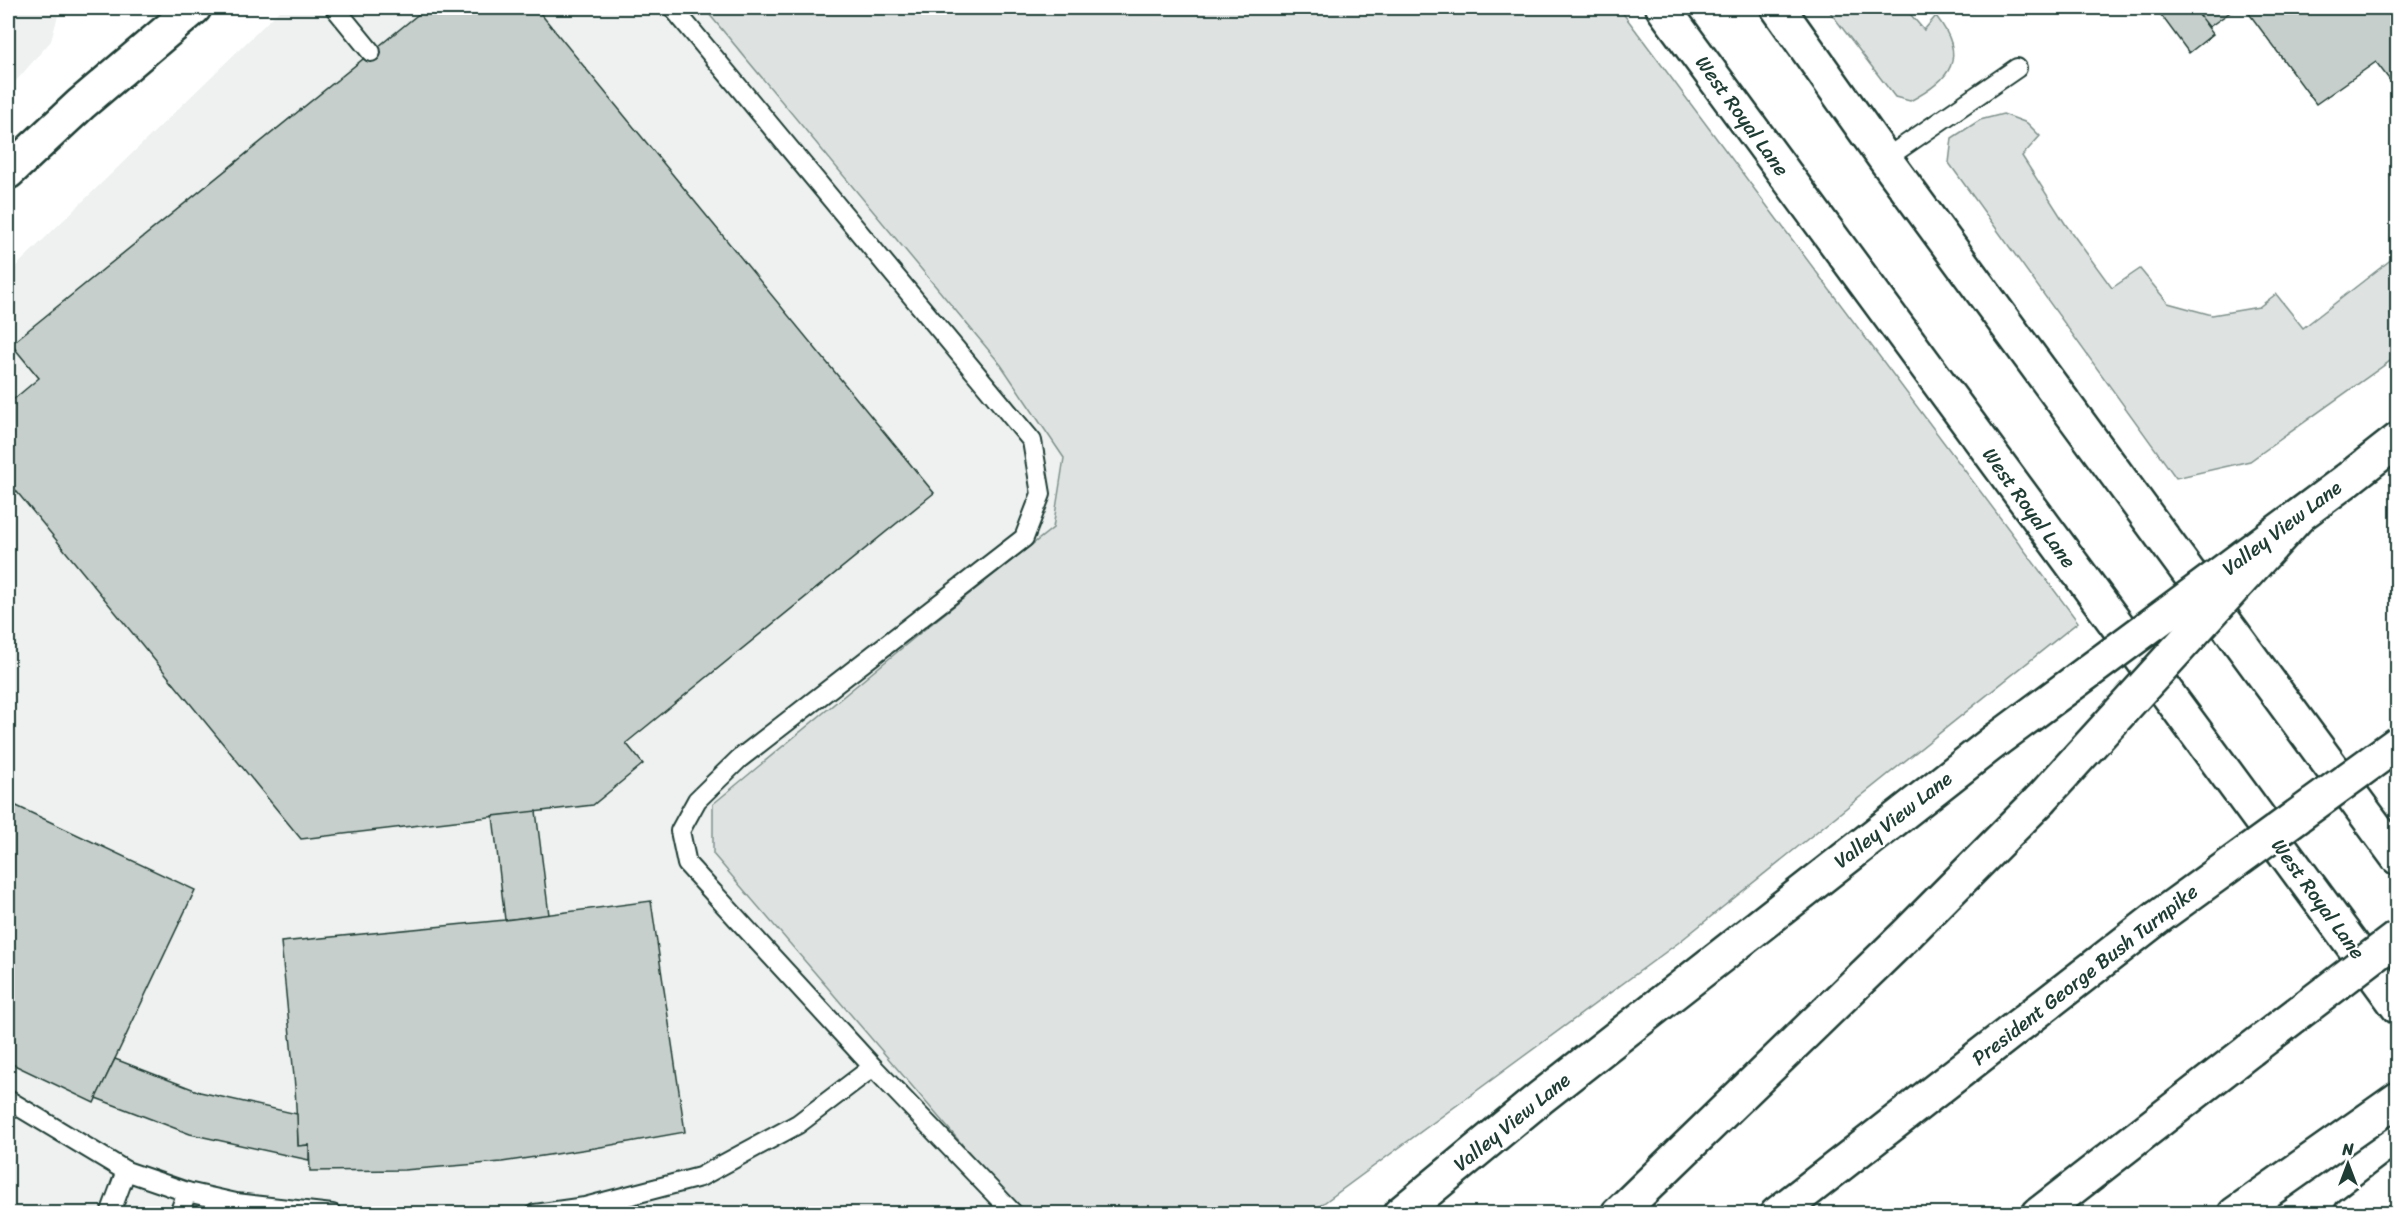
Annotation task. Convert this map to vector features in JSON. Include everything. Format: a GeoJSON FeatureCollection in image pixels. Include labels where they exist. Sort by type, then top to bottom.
{"type":"FeatureCollection","features":[{"type":"Feature","properties":{"kind":"main road"},"geometry":{"type":"LineString","coordinates":[[8,171],[194,8]]}},
{"type":"Feature","properties":{"kind":"main road","name":"West Royal Lane"},"geometry":{"type":"LineString","coordinates":[[1663,8],[2397,1007]]}},
{"type":"Feature","properties":{"kind":"main road"},"geometry":{"type":"LineString","coordinates":[[1778,8],[1885,159],[2397,858]]}},
{"type":"Feature","properties":{"kind":"main road","name":"Valley View Lane"},"geometry":{"type":"LineString","coordinates":[[1400,1214],[1540,1098],[1995,741],[2299,516],[2397,440]]}},
{"type":"Feature","properties":{"kind":"main road"},"geometry":{"type":"LineString","coordinates":[[1618,1214],[1905,936],[2041,799],[2299,516]]}},
{"type":"Feature","properties":{"kind":"main road","name":"President George Bush Turnpike"},"geometry":{"type":"LineString","coordinates":[[1777,1214],[2157,918],[2397,743]]}},
{"type":"Feature","properties":{"kind":"main road"},"geometry":{"type":"LineString","coordinates":[[2038,1214],[2397,937]]}},
{"type":"Feature","properties":{"kind":"main road"},"geometry":{"type":"LineString","coordinates":[[2235,1214],[2397,1099]]}},
{"type":"Feature","properties":{"kind":"lane"},"geometry":{"type":"LineString","coordinates":[[335,8],[371,52]]}},
{"type":"Feature","properties":{"kind":"lane"},"geometry":{"type":"LineString","coordinates":[[674,8],[1032,441],[1041,494],[1023,538],[739,759],[697,800],[680,831],[687,864],[873,1067],[1014,1214]]}},
{"type":"Feature","properties":{"kind":"lane"},"geometry":{"type":"LineString","coordinates":[[1885,159],[2017,68]]}},
{"type":"Feature","properties":{"kind":"lane"},"geometry":{"type":"LineString","coordinates":[[535,1214],[585,1207],[700,1177],[798,1124],[873,1067]]}},
{"type":"Feature","properties":{"kind":"lane"},"geometry":{"type":"LineString","coordinates":[[8,1100],[126,1171],[187,1191],[236,1203],[332,1214]]}},
{"type":"Feature","properties":{"kind":"lane"},"geometry":{"type":"LineString","coordinates":[[110,1214],[126,1171]]}},
{"type":"Feature","properties":{"kind":"lane"},"geometry":{"type":"LineString","coordinates":[[179,1214],[187,1191]]}},
{"type":"Feature","properties":{"kind":"shaded area"},"geometry":{"type":"Polygon","coordinates":[[[8,8],[60,8],[51,41],[8,90],[8,8]]]}},
{"type":"Feature","properties":{"kind":"shaded area"},"geometry":{"type":"Polygon","coordinates":[[[282,8],[743,8],[1100,442],[1056,1189],[1018,1214],[8,1214],[8,274],[282,8]]]}},
{"type":"Feature","properties":{"kind":"shaded area"},"geometry":{"type":"Polygon","coordinates":[[[704,8],[1619,8],[2078,622],[1678,943],[1310,1213],[1021,1213],[713,854],[713,804],[925,629],[1053,528],[1064,458],[1001,365],[704,8]]]}},
{"type":"Feature","properties":{"kind":"shaded area"},"geometry":{"type":"Polygon","coordinates":[[[1827,8],[1905,8],[1924,30],[1936,16],[1946,31],[1953,56],[1945,76],[1936,85],[1910,101],[1895,97],[1827,8]]]}},
{"type":"Feature","properties":{"kind":"shaded area"},"geometry":{"type":"Polygon","coordinates":[[[2003,114],[2027,123],[2040,136],[2022,156],[2066,225],[2112,288],[2140,269],[2168,303],[2212,315],[2259,307],[2276,294],[2303,328],[2397,255],[2397,356],[2250,461],[2176,478],[1949,163],[1952,138],[1980,120],[2003,114]]]}},
{"type":"Feature","properties":{"kind":"building"},"geometry":{"type":"Polygon","coordinates":[[[426,8],[536,8],[934,493],[626,743],[643,764],[593,805],[301,839],[8,481],[8,404],[39,378],[11,344],[426,8]]]}},
{"type":"Feature","properties":{"kind":"building"},"geometry":{"type":"Polygon","coordinates":[[[2156,8],[2194,8],[2213,34],[2189,53],[2156,8]]]}},
{"type":"Feature","properties":{"kind":"building"},"geometry":{"type":"Polygon","coordinates":[[[2194,8],[2236,8],[2209,27],[2194,8]]]}},
{"type":"Feature","properties":{"kind":"building"},"geometry":{"type":"Polygon","coordinates":[[[2245,8],[2398,8],[2398,91],[2376,62],[2316,104],[2245,8]]]}},
{"type":"Feature","properties":{"kind":"building"},"geometry":{"type":"Polygon","coordinates":[[[8,802],[195,890],[94,1103],[8,1062],[8,802]]]}},
{"type":"Feature","properties":{"kind":"building"},"geometry":{"type":"Polygon","coordinates":[[[536,811],[549,915],[505,920],[493,816],[536,811]]]}},
{"type":"Feature","properties":{"kind":"building"},"geometry":{"type":"Polygon","coordinates":[[[651,901],[685,1132],[502,1162],[404,1170],[310,1171],[309,1145],[298,1146],[295,1087],[281,942],[505,920],[651,901]]]}},
{"type":"Feature","properties":{"kind":"building"},"geometry":{"type":"Polygon","coordinates":[[[115,1059],[200,1092],[297,1114],[298,1146],[309,1145],[309,1160],[190,1134],[96,1098],[115,1059]]]}}]}
